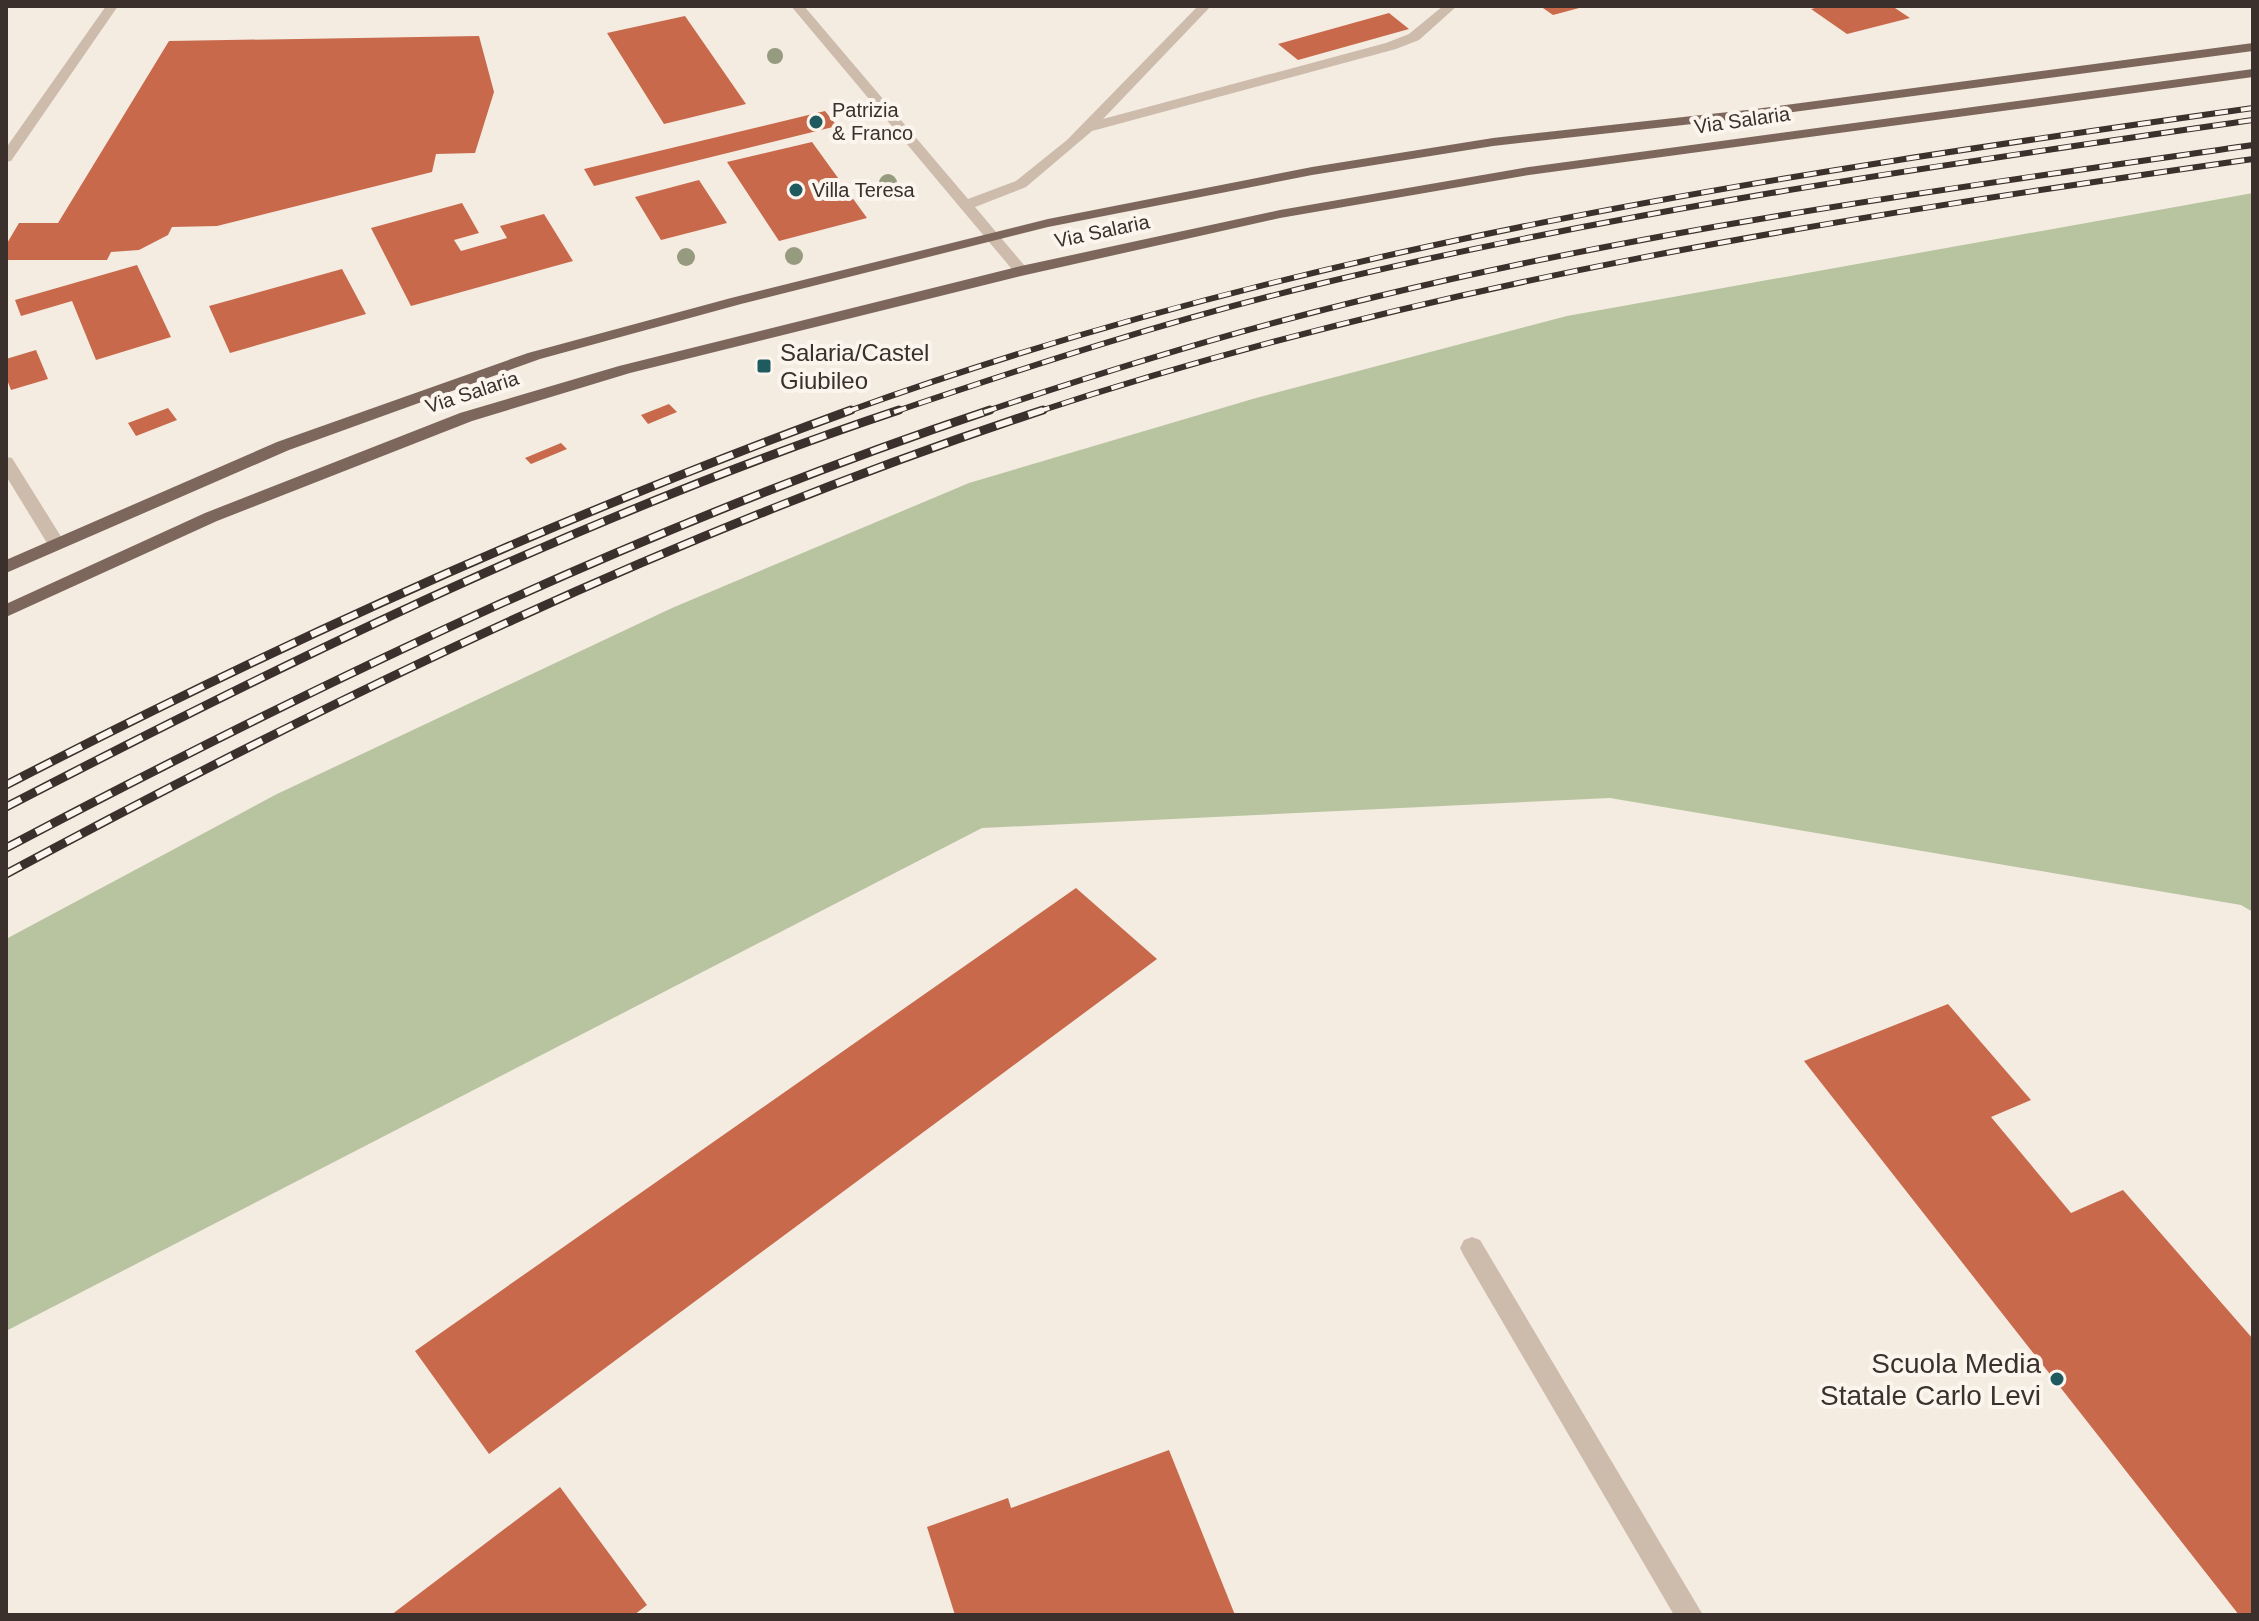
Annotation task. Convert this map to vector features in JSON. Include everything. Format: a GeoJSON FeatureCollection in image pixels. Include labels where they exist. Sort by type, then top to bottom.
{"type":"FeatureCollection","features":[{"type":"Feature","properties":{"kind":"main road","name":"Via Salaria"},"geometry":{"type":"LineString","coordinates":[[6,567],[283,446],[509,364],[631,328],[994,236],[1210,190],[1465,146],[1747,114],[2253,47]]}},
{"type":"Feature","properties":{"kind":"main road","name":"Via Salaria"},"geometry":{"type":"LineString","coordinates":[[6,611],[211,517],[466,417],[638,365],[1021,271],[1280,214],[1529,171],[2253,73]]}},
{"type":"Feature","properties":{"kind":"street"},"geometry":{"type":"LineString","coordinates":[[6,158],[112,6]]}},
{"type":"Feature","properties":{"kind":"street"},"geometry":{"type":"LineString","coordinates":[[797,6],[1021,271]]}},
{"type":"Feature","properties":{"kind":"street"},"geometry":{"type":"LineString","coordinates":[[967,205],[1021,184],[1090,127],[1205,6]]}},
{"type":"Feature","properties":{"kind":"street"},"geometry":{"type":"LineString","coordinates":[[1090,127],[1391,46],[1421,32],[1451,6]]}},
{"type":"Feature","properties":{"kind":"street"},"geometry":{"type":"LineString","coordinates":[[6,462],[56,543]]}},
{"type":"Feature","properties":{"kind":"street"},"geometry":{"type":"LineString","coordinates":[[1472,1248],[1689,1615]]}},
{"type":"Feature","properties":{"kind":"green space"},"geometry":{"type":"Polygon","coordinates":[[[2253,193],[2253,912],[2241,905],[1610,798],[982,828],[6,1331],[6,939],[277,794],[672,608],[969,483],[1256,398],[1567,316],[2253,193]]]}},
{"type":"Feature","properties":{"kind":"building"},"geometry":{"type":"Polygon","coordinates":[[[1540,6],[1583,6],[1583,7],[1553,15],[1540,6]]]}},
{"type":"Feature","properties":{"kind":"building"},"geometry":{"type":"Polygon","coordinates":[[[1823,6],[1892,6],[1910,18],[1847,34],[1811,9],[1823,6]]]}},
{"type":"Feature","properties":{"kind":"building"},"geometry":{"type":"Polygon","coordinates":[[[1389,13],[1409,29],[1298,60],[1278,44],[1389,13]]]}},
{"type":"Feature","properties":{"kind":"building"},"geometry":{"type":"Polygon","coordinates":[[[685,16],[746,104],[664,124],[607,33],[685,16]]]}},
{"type":"Feature","properties":{"kind":"building"},"geometry":{"type":"Polygon","coordinates":[[[479,36],[494,92],[475,153],[436,154],[432,172],[217,226],[172,227],[168,235],[139,250],[111,252],[107,260],[6,260],[6,245],[19,223],[58,223],[169,41],[479,36]]]}},
{"type":"Feature","properties":{"kind":"building"},"geometry":{"type":"Polygon","coordinates":[[[825,111],[837,126],[594,186],[584,169],[825,111]]]}},
{"type":"Feature","properties":{"kind":"building","name":"Villa Teresa"},"geometry":{"type":"Polygon","coordinates":[[[812,142],[867,218],[779,241],[727,162],[812,142]]]}},
{"type":"Feature","properties":{"kind":"building"},"geometry":{"type":"Polygon","coordinates":[[[699,180],[727,223],[661,240],[635,197],[699,180]]]}},
{"type":"Feature","properties":{"kind":"building"},"geometry":{"type":"Polygon","coordinates":[[[462,203],[479,233],[454,240],[461,251],[507,238],[500,226],[544,214],[573,261],[411,306],[371,228],[462,203]]]}},
{"type":"Feature","properties":{"kind":"building"},"geometry":{"type":"Polygon","coordinates":[[[137,265],[171,337],[96,360],[72,301],[21,316],[15,300],[137,265]]]}},
{"type":"Feature","properties":{"kind":"building"},"geometry":{"type":"Polygon","coordinates":[[[342,269],[366,314],[230,353],[209,306],[342,269]]]}},
{"type":"Feature","properties":{"kind":"building"},"geometry":{"type":"Polygon","coordinates":[[[36,350],[48,379],[11,390],[6,377],[6,359],[36,350]]]}},
{"type":"Feature","properties":{"kind":"building"},"geometry":{"type":"Polygon","coordinates":[[[669,404],[677,412],[648,424],[641,415],[669,404]]]}},
{"type":"Feature","properties":{"kind":"building"},"geometry":{"type":"Polygon","coordinates":[[[168,408],[177,420],[136,436],[128,423],[168,408]]]}},
{"type":"Feature","properties":{"kind":"building"},"geometry":{"type":"Polygon","coordinates":[[[561,443],[567,449],[531,464],[525,458],[561,443]]]}},
{"type":"Feature","properties":{"kind":"building"},"geometry":{"type":"Polygon","coordinates":[[[1076,888],[1157,959],[489,1454],[415,1351],[1076,888]]]}},
{"type":"Feature","properties":{"kind":"building"},"geometry":{"type":"Polygon","coordinates":[[[1948,1004],[2031,1100],[1991,1117],[2071,1213],[2123,1190],[2253,1339],[2253,1615],[2239,1615],[1804,1061],[1948,1004]]]}},
{"type":"Feature","properties":{"kind":"building"},"geometry":{"type":"Polygon","coordinates":[[[1169,1450],[1235,1615],[955,1615],[927,1527],[1008,1498],[1011,1508],[1169,1450]]]}},
{"type":"Feature","properties":{"kind":"building"},"geometry":{"type":"Polygon","coordinates":[[[560,1487],[647,1605],[634,1615],[391,1615],[560,1487]]]}},
{"type":"Feature","properties":{"kind":"railway"},"geometry":{"type":"LineString","coordinates":[[846,412],[1017,354],[1191,304],[1365,261],[1541,223],[1718,190],[1895,160],[2253,108]]}},
{"type":"Feature","properties":{"kind":"railway"},"geometry":{"type":"LineString","coordinates":[[894,412],[1160,327],[1323,283],[1438,257],[1786,191],[2253,120]]}},
{"type":"Feature","properties":{"kind":"railway"},"geometry":{"type":"LineString","coordinates":[[989,411],[1229,335],[1487,271],[1814,210],[2253,145]]}},
{"type":"Feature","properties":{"kind":"railway"},"geometry":{"type":"LineString","coordinates":[[1039,411],[1337,325],[1488,289],[1791,230],[2253,159]]}},
{"type":"Feature","properties":{"kind":"railway"},"geometry":{"type":"LineString","coordinates":[[6,785],[213,681],[422,584],[635,493],[851,410]]}},
{"type":"Feature","properties":{"kind":"railway"},"geometry":{"type":"LineString","coordinates":[[6,807],[224,696],[557,541],[784,450],[899,410]]}},
{"type":"Feature","properties":{"kind":"railway"},"geometry":{"type":"LineString","coordinates":[[1039,411],[1043,410]]}},
{"type":"Feature","properties":{"kind":"railway"},"geometry":{"type":"LineString","coordinates":[[6,848],[246,725],[489,609],[737,503],[989,411]]}},
{"type":"Feature","properties":{"kind":"railway"},"geometry":{"type":"LineString","coordinates":[[984,412],[989,411]]}},
{"type":"Feature","properties":{"kind":"railway"},"geometry":{"type":"LineString","coordinates":[[6,874],[258,742],[514,619],[775,507],[1039,411]]}},
{"type":"Feature","properties":{"kind":"place","name":"Patrizia & Franco"},"geometry":{"type":"Point","coordinates":[816,122]}},
{"type":"Feature","properties":{"kind":"place","name":"Villa Teresa"},"geometry":{"type":"Point","coordinates":[796,190]}},
{"type":"Feature","properties":{"kind":"place","name":"Salaria/Castel Giubileo"},"geometry":{"type":"Point","coordinates":[764,366]}},
{"type":"Feature","properties":{"kind":"place","name":"Scuola Media Statale Carlo Levi"},"geometry":{"type":"Point","coordinates":[2057,1379]}}]}
